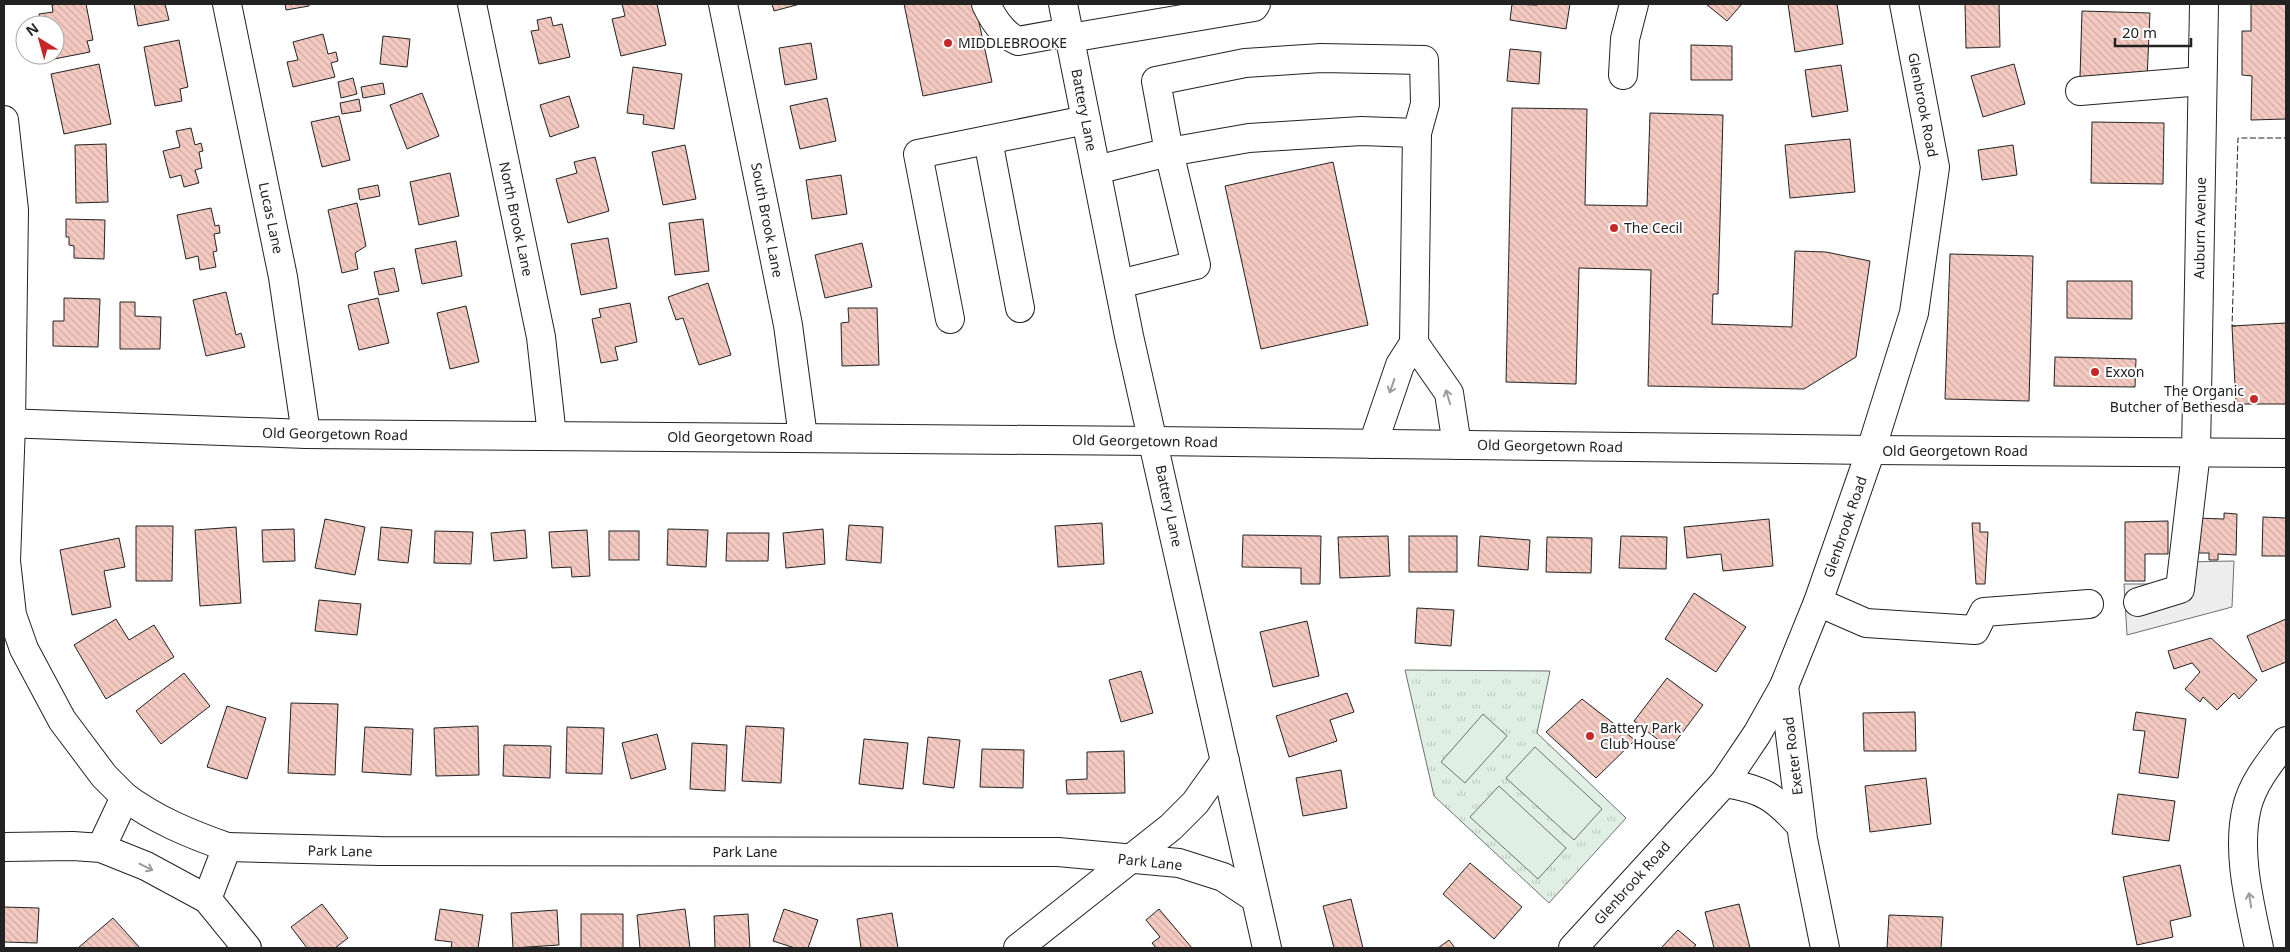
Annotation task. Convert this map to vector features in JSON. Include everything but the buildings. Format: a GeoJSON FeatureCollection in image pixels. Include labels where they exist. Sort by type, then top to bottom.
{"type":"FeatureCollection","features":[{"type":"Feature","properties":{"kind":"street","name":"Lucas Lane"},"geometry":{"type":"LineString","coordinates":[[227,4],[283,277],[306,434]]}},
{"type":"Feature","properties":{"kind":"street","name":"North Brook Lane"},"geometry":{"type":"LineString","coordinates":[[472,4],[541,337],[552,436]]}},
{"type":"Feature","properties":{"kind":"street","name":"South Brook Lane"},"geometry":{"type":"LineString","coordinates":[[723,4],[788,325],[803,437]]}},
{"type":"Feature","properties":{"kind":"street"},"geometry":{"type":"LineString","coordinates":[[986,4],[1002,30],[1018,41],[1254,7],[1256,4]]}},
{"type":"Feature","properties":{"kind":"street","name":"Battery Lane"},"geometry":{"type":"LineString","coordinates":[[1063,4],[1119,284],[1267,948]]}},
{"type":"Feature","properties":{"kind":"street"},"geometry":{"type":"LineString","coordinates":[[1623,75],[1625,39],[1634,4]]}},
{"type":"Feature","properties":{"kind":"street","name":"Glenbrook Road"},"geometry":{"type":"LineString","coordinates":[[1573,948],[1724,782],[1757,734],[1784,686],[1818,602],[1871,450],[1914,313],[1936,167],[1904,4]]}},
{"type":"Feature","properties":{"kind":"street","name":"Auburn Avenue"},"geometry":{"type":"LineString","coordinates":[[2138,602],[2180,589],[2196,452],[2204,4]]}},
{"type":"Feature","properties":{"kind":"street"},"geometry":{"type":"LineString","coordinates":[[1119,284],[1196,265],[1169,152],[1156,81],[1245,63],[1321,58],[1424,60],[1425,104],[1418,133],[1414,343],[1400,365],[1373,444]]}},
{"type":"Feature","properties":{"kind":"street"},"geometry":{"type":"LineString","coordinates":[[2080,92],[2202,81]]}},
{"type":"Feature","properties":{"kind":"street","name":"Park Lane"},"geometry":{"type":"LineString","coordinates":[[4,120],[6,156],[14,210],[7,424],[6,561],[12,615],[24,649],[62,720],[104,776],[125,797],[145,812],[184,832],[227,846],[380,851],[1058,852],[1128,860],[1179,863],[1223,878],[1255,898]]}},
{"type":"Feature","properties":{"kind":"street"},"geometry":{"type":"LineString","coordinates":[[950,319],[918,154],[1086,120]]}},
{"type":"Feature","properties":{"kind":"street"},"geometry":{"type":"LineString","coordinates":[[1096,170],[1169,152],[1250,138],[1361,131],[1418,133]]}},
{"type":"Feature","properties":{"kind":"street"},"geometry":{"type":"LineString","coordinates":[[988,140],[1020,308]]}},
{"type":"Feature","properties":{"kind":"street"},"geometry":{"type":"LineString","coordinates":[[1414,343],[1449,393],[1457,445]]}},
{"type":"Feature","properties":{"kind":"street","name":"Old Georgetown Road"},"geometry":{"type":"LineString","coordinates":[[7,424],[306,434],[803,437],[2286,453]]}},
{"type":"Feature","properties":{"kind":"street"},"geometry":{"type":"LineString","coordinates":[[1818,602],[1866,623],[1975,630],[1984,612],[2089,604]]}},
{"type":"Feature","properties":{"kind":"street","name":"Exeter Road"},"geometry":{"type":"LineString","coordinates":[[1784,686],[1801,826],[1825,948]]}},
{"type":"Feature","properties":{"kind":"street"},"geometry":{"type":"LineString","coordinates":[[2259,948],[2244,862],[2247,806],[2264,770],[2286,741]]}},
{"type":"Feature","properties":{"kind":"street"},"geometry":{"type":"LineString","coordinates":[[1018,948],[1171,827],[1195,803],[1225,761]]}},
{"type":"Feature","properties":{"kind":"street","name":"Exeter Road"},"geometry":{"type":"LineString","coordinates":[[1724,782],[1766,793],[1779,802],[1801,826]]}},
{"type":"Feature","properties":{"kind":"street"},"geometry":{"type":"LineString","coordinates":[[102,848],[125,797]]}},
{"type":"Feature","properties":{"kind":"street"},"geometry":{"type":"LineString","coordinates":[[206,899],[227,846]]}},
{"type":"Feature","properties":{"kind":"street"},"geometry":{"type":"LineString","coordinates":[[4,847],[102,848],[146,866],[206,899],[247,948]]}},
{"type":"Feature","properties":{"kind":"green space"},"geometry":{"type":"Polygon","coordinates":[[[1405,670],[1550,671],[1537,733],[1626,818],[1549,903],[1434,796],[1405,670]]]}},
{"type":"Feature","properties":{"kind":"green space"},"geometry":{"type":"Polygon","coordinates":[[[1483,714],[1507,736],[1465,783],[1441,762],[1483,714]]]}},
{"type":"Feature","properties":{"kind":"green space"},"geometry":{"type":"Polygon","coordinates":[[[1535,747],[1602,809],[1574,840],[1506,778],[1535,747]]]}},
{"type":"Feature","properties":{"kind":"green space"},"geometry":{"type":"Polygon","coordinates":[[[1499,786],[1566,848],[1538,879],[1470,817],[1499,786]]]}},
{"type":"Feature","properties":{"kind":"shaded area"},"geometry":{"type":"Polygon","coordinates":[[[2234,561],[2232,607],[2127,635],[2124,584],[2173,584],[2184,562],[2234,561]]]}},
{"type":"Feature","properties":{"kind":"fence"},"geometry":{"type":"LineString","coordinates":[[2236,326],[2232,326],[2238,138],[2286,138]]}},
{"type":"Feature","properties":{"kind":"place","name":"MIDDLEBROOKE"},"geometry":{"type":"Point","coordinates":[948,43]}},
{"type":"Feature","properties":{"kind":"place","name":"The Cecil"},"geometry":{"type":"Point","coordinates":[1614,228]}},
{"type":"Feature","properties":{"kind":"place","name":"Exxon"},"geometry":{"type":"Point","coordinates":[2095,372]}},
{"type":"Feature","properties":{"kind":"place","name":"The Organic Butcher of Bethesda"},"geometry":{"type":"Point","coordinates":[2254,399]}},
{"type":"Feature","properties":{"kind":"place","name":"Battery Park Club House"},"geometry":{"type":"Point","coordinates":[1590,736]}}]}
